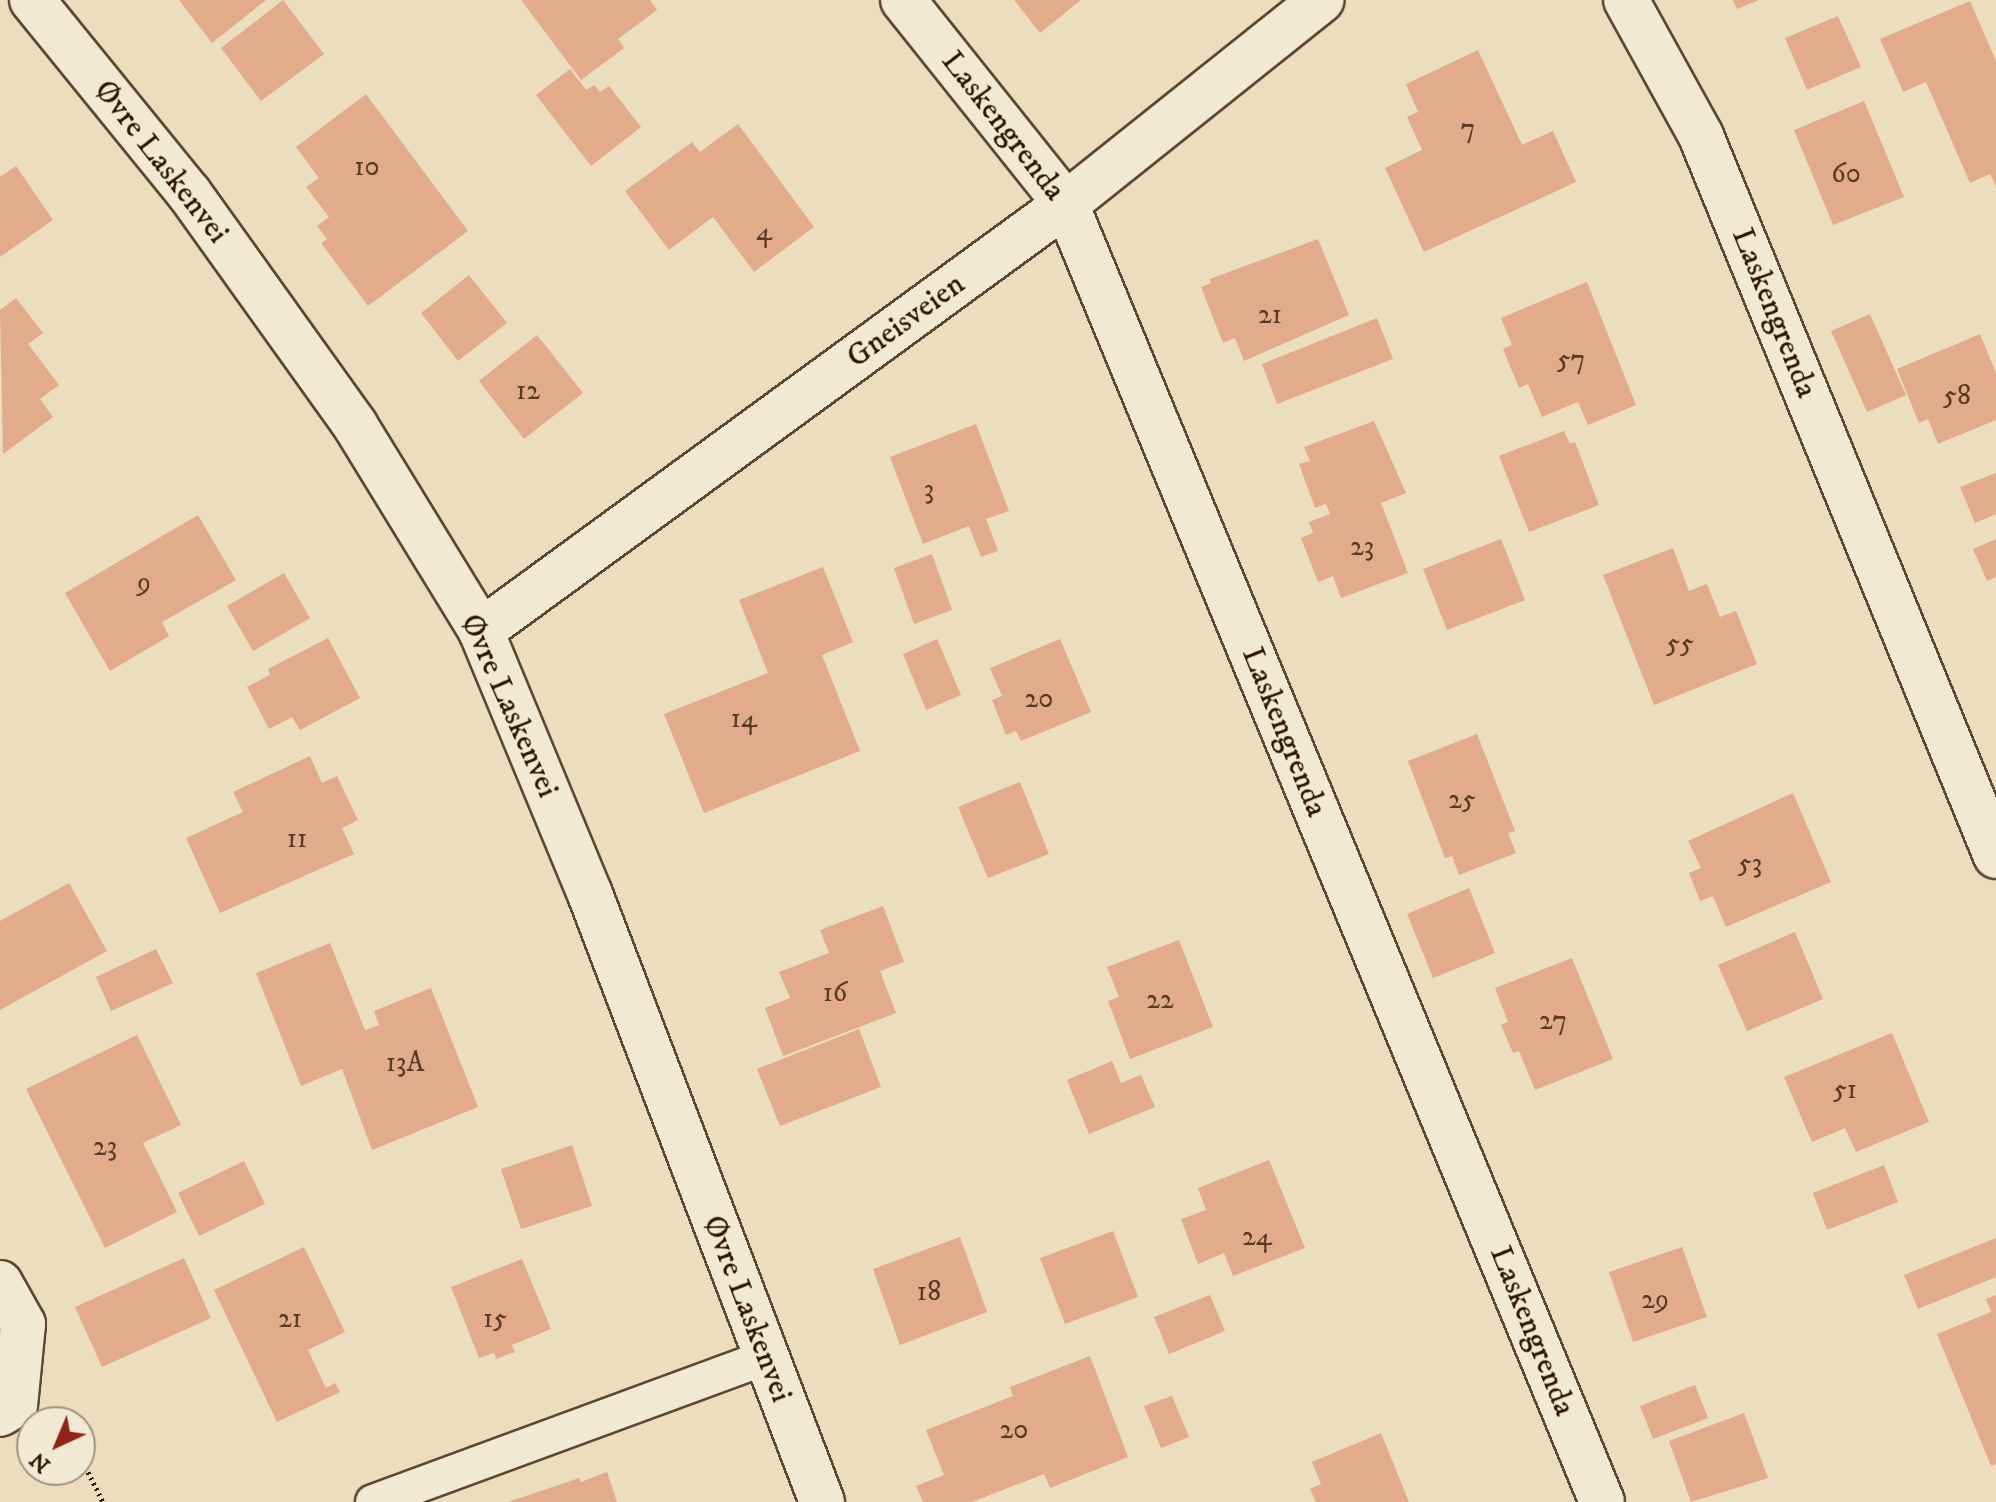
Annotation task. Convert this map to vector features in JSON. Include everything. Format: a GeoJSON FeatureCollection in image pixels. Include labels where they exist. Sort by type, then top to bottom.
{"type":"FeatureCollection","features":[{"type":"Feature","properties":{"kind":"street","name":"Øvre Laskenvei"},"geometry":{"type":"LineString","coordinates":[[32,0],[189,193],[346,412],[481,631],[590,894],[822,1502]]}},
{"type":"Feature","properties":{"kind":"street","name":"Laskengrenda"},"geometry":{"type":"LineString","coordinates":[[903,0],[1066,204],[1602,1502]]}},
{"type":"Feature","properties":{"kind":"street","name":"Gneisveien"},"geometry":{"type":"LineString","coordinates":[[481,631],[1066,204],[1322,0]]}},
{"type":"Feature","properties":{"kind":"street","name":"Laskengrenda"},"geometry":{"type":"LineString","coordinates":[[1626,0],[1701,136],[1996,856]]}},
{"type":"Feature","properties":{"kind":"street"},"geometry":{"type":"LineString","coordinates":[[0,1283],[23,1324],[15,1405],[0,1414]]}},
{"type":"Feature","properties":{"kind":"lane"},"geometry":{"type":"LineString","coordinates":[[373,1502],[765,1358]]}},
{"type":"Feature","properties":{"kind":"building"},"geometry":{"type":"Polygon","coordinates":[[[179,0],[266,0],[212,43],[179,0]]]}},
{"type":"Feature","properties":{"kind":"building"},"geometry":{"type":"Polygon","coordinates":[[[283,0],[324,54],[261,101],[221,48],[283,0]]]}},
{"type":"Feature","properties":{"kind":"building"},"geometry":{"type":"Polygon","coordinates":[[[521,0],[650,0],[657,10],[618,39],[624,48],[581,80],[521,0]]]}},
{"type":"Feature","properties":{"kind":"building"},"geometry":{"type":"Polygon","coordinates":[[[1014,0],[1081,0],[1040,33],[1014,0]]]}},
{"type":"Feature","properties":{"kind":"building"},"geometry":{"type":"Polygon","coordinates":[[[1733,0],[1759,0],[1737,9],[1733,0]]]}},
{"type":"Feature","properties":{"kind":"building"},"geometry":{"type":"Polygon","coordinates":[[[1970,1],[1996,61],[1996,186],[1990,174],[1970,183],[1926,82],[1903,92],[1880,39],[1970,1]]]}},
{"type":"Feature","properties":{"kind":"building"},"geometry":{"type":"Polygon","coordinates":[[[1838,16],[1861,67],[1807,90],[1785,38],[1838,16]]]}},
{"type":"Feature","properties":{"kind":"building"},"geometry":{"type":"Polygon","coordinates":[[[1478,50],[1522,145],[1553,131],[1576,182],[1424,252],[1385,168],[1422,150],[1407,117],[1418,112],[1406,84],[1478,50]]]}},
{"type":"Feature","properties":{"kind":"building"},"geometry":{"type":"Polygon","coordinates":[[[570,69],[586,90],[594,85],[600,92],[609,86],[641,127],[591,166],[536,95],[570,69]]]}},
{"type":"Feature","properties":{"kind":"building"},"geometry":{"type":"Polygon","coordinates":[[[366,94],[468,231],[368,306],[321,243],[327,239],[317,226],[329,217],[306,187],[319,178],[296,147],[366,94]]]}},
{"type":"Feature","properties":{"kind":"building"},"geometry":{"type":"Polygon","coordinates":[[[1864,101],[1904,197],[1833,225],[1794,130],[1864,101]]]}},
{"type":"Feature","properties":{"kind":"building"},"geometry":{"type":"Polygon","coordinates":[[[738,124],[814,227],[754,272],[713,217],[669,250],[625,191],[692,142],[700,152],[738,124]]]}},
{"type":"Feature","properties":{"kind":"building"},"geometry":{"type":"Polygon","coordinates":[[[16,166],[53,220],[0,257],[0,177],[16,166]]]}},
{"type":"Feature","properties":{"kind":"building"},"geometry":{"type":"Polygon","coordinates":[[[1318,239],[1349,315],[1244,361],[1235,338],[1223,343],[1201,287],[1211,283],[1210,279],[1318,239]]]}},
{"type":"Feature","properties":{"kind":"building"},"geometry":{"type":"Polygon","coordinates":[[[469,275],[507,323],[458,361],[421,313],[469,275]]]}},
{"type":"Feature","properties":{"kind":"building"},"geometry":{"type":"Polygon","coordinates":[[[1587,282],[1636,405],[1588,425],[1578,402],[1542,417],[1528,384],[1519,388],[1503,349],[1512,345],[1501,318],[1587,282]]]}},
{"type":"Feature","properties":{"kind":"building"},"geometry":{"type":"Polygon","coordinates":[[[16,298],[43,333],[28,344],[59,385],[40,399],[53,417],[3,454],[0,310],[16,298]]]}},
{"type":"Feature","properties":{"kind":"building"},"geometry":{"type":"Polygon","coordinates":[[[1870,314],[1906,395],[1867,412],[1831,331],[1870,314]]]}},
{"type":"Feature","properties":{"kind":"building"},"geometry":{"type":"Polygon","coordinates":[[[1377,318],[1393,359],[1277,404],[1262,364],[1377,318]]]}},
{"type":"Feature","properties":{"kind":"building"},"geometry":{"type":"Polygon","coordinates":[[[1980,334],[1996,373],[1996,420],[1938,444],[1928,419],[1919,423],[1897,369],[1980,334]]]}},
{"type":"Feature","properties":{"kind":"building"},"geometry":{"type":"Polygon","coordinates":[[[537,335],[583,393],[524,439],[479,381],[537,335]]]}},
{"type":"Feature","properties":{"kind":"building"},"geometry":{"type":"Polygon","coordinates":[[[1374,421],[1406,493],[1381,503],[1408,573],[1341,598],[1333,576],[1318,582],[1301,538],[1313,533],[1309,522],[1330,514],[1326,504],[1315,508],[1299,464],[1310,461],[1304,447],[1374,421]]]}},
{"type":"Feature","properties":{"kind":"building"},"geometry":{"type":"Polygon","coordinates":[[[976,424],[1009,511],[986,519],[998,551],[981,557],[969,526],[923,544],[890,457],[976,424]]]}},
{"type":"Feature","properties":{"kind":"building"},"geometry":{"type":"Polygon","coordinates":[[[1564,431],[1570,444],[1575,442],[1599,505],[1529,532],[1499,456],[1564,431]]]}},
{"type":"Feature","properties":{"kind":"building"},"geometry":{"type":"Polygon","coordinates":[[[1996,473],[1996,514],[1975,523],[1960,487],[1996,473]]]}},
{"type":"Feature","properties":{"kind":"building"},"geometry":{"type":"Polygon","coordinates":[[[198,515],[236,580],[162,622],[169,636],[110,671],[65,593],[198,515]]]}},
{"type":"Feature","properties":{"kind":"building"},"geometry":{"type":"Polygon","coordinates":[[[1501,539],[1525,600],[1447,630],[1423,569],[1501,539]]]}},
{"type":"Feature","properties":{"kind":"building"},"geometry":{"type":"Polygon","coordinates":[[[1996,539],[1996,577],[1987,581],[1973,549],[1996,539]]]}},
{"type":"Feature","properties":{"kind":"building"},"geometry":{"type":"Polygon","coordinates":[[[1673,548],[1689,591],[1707,584],[1720,617],[1736,611],[1757,664],[1654,705],[1603,575],[1673,548]]]}},
{"type":"Feature","properties":{"kind":"building"},"geometry":{"type":"Polygon","coordinates":[[[932,554],[952,610],[914,624],[894,568],[932,554]]]}},
{"type":"Feature","properties":{"kind":"building"},"geometry":{"type":"Polygon","coordinates":[[[823,567],[853,642],[822,655],[860,751],[704,813],[664,714],[768,673],[739,600],[823,567]]]}},
{"type":"Feature","properties":{"kind":"building"},"geometry":{"type":"Polygon","coordinates":[[[284,573],[310,618],[253,651],[227,606],[284,573]]]}},
{"type":"Feature","properties":{"kind":"building"},"geometry":{"type":"Polygon","coordinates":[[[328,638],[360,698],[300,730],[292,717],[269,729],[247,687],[270,675],[268,669],[328,638]]]}},
{"type":"Feature","properties":{"kind":"building"},"geometry":{"type":"Polygon","coordinates":[[[937,639],[961,695],[926,710],[903,654],[937,639]]]}},
{"type":"Feature","properties":{"kind":"building"},"geometry":{"type":"Polygon","coordinates":[[[1060,639],[1091,712],[1021,741],[1016,731],[1006,735],[992,700],[1002,696],[990,668],[1060,639]]]}},
{"type":"Feature","properties":{"kind":"building"},"geometry":{"type":"Polygon","coordinates":[[[1477,734],[1515,831],[1508,833],[1516,853],[1459,875],[1452,856],[1445,858],[1408,761],[1477,734]]]}},
{"type":"Feature","properties":{"kind":"building"},"geometry":{"type":"Polygon","coordinates":[[[310,756],[322,783],[337,776],[358,820],[342,828],[354,854],[220,913],[186,838],[243,812],[233,792],[310,756]]]}},
{"type":"Feature","properties":{"kind":"building"},"geometry":{"type":"Polygon","coordinates":[[[1020,782],[1049,854],[988,878],[958,807],[1020,782]]]}},
{"type":"Feature","properties":{"kind":"building"},"geometry":{"type":"Polygon","coordinates":[[[1793,793],[1831,882],[1726,927],[1713,896],[1700,901],[1689,873],[1701,868],[1688,841],[1793,793]]]}},
{"type":"Feature","properties":{"kind":"building"},"geometry":{"type":"Polygon","coordinates":[[[69,883],[107,951],[0,1010],[0,921],[69,883]]]}},
{"type":"Feature","properties":{"kind":"building"},"geometry":{"type":"Polygon","coordinates":[[[1469,888],[1495,953],[1433,978],[1407,914],[1469,888]]]}},
{"type":"Feature","properties":{"kind":"building"},"geometry":{"type":"Polygon","coordinates":[[[883,906],[904,962],[880,971],[896,1013],[783,1056],[765,1008],[790,998],[779,972],[829,953],[820,930],[883,906]]]}},
{"type":"Feature","properties":{"kind":"building"},"geometry":{"type":"Polygon","coordinates":[[[1795,932],[1823,999],[1747,1031],[1718,965],[1795,932]]]}},
{"type":"Feature","properties":{"kind":"building"},"geometry":{"type":"Polygon","coordinates":[[[1179,940],[1213,1027],[1130,1059],[1108,1001],[1119,997],[1107,967],[1179,940]]]}},
{"type":"Feature","properties":{"kind":"building"},"geometry":{"type":"Polygon","coordinates":[[[330,943],[365,1030],[379,1025],[374,1011],[431,988],[478,1107],[372,1150],[342,1069],[301,1086],[256,973],[330,943]]]}},
{"type":"Feature","properties":{"kind":"building"},"geometry":{"type":"Polygon","coordinates":[[[156,949],[173,983],[111,1011],[96,977],[156,949]]]}},
{"type":"Feature","properties":{"kind":"building"},"geometry":{"type":"Polygon","coordinates":[[[1572,958],[1613,1059],[1535,1090],[1519,1051],[1513,1053],[1501,1025],[1508,1022],[1495,988],[1572,958]]]}},
{"type":"Feature","properties":{"kind":"building"},"geometry":{"type":"Polygon","coordinates":[[[859,1029],[881,1087],[780,1126],[757,1069],[859,1029]]]}},
{"type":"Feature","properties":{"kind":"building"},"geometry":{"type":"Polygon","coordinates":[[[1892,1033],[1929,1122],[1856,1152],[1845,1128],[1812,1142],[1784,1077],[1892,1033]]]}},
{"type":"Feature","properties":{"kind":"building"},"geometry":{"type":"Polygon","coordinates":[[[137,1035],[181,1125],[143,1143],[177,1212],[105,1248],[26,1089],[137,1035]]]}},
{"type":"Feature","properties":{"kind":"building"},"geometry":{"type":"Polygon","coordinates":[[[1112,1061],[1121,1083],[1141,1075],[1155,1107],[1089,1134],[1067,1080],[1112,1061]]]}},
{"type":"Feature","properties":{"kind":"building"},"geometry":{"type":"Polygon","coordinates":[[[572,1145],[592,1206],[521,1229],[501,1169],[572,1145]]]}},
{"type":"Feature","properties":{"kind":"building"},"geometry":{"type":"Polygon","coordinates":[[[1269,1160],[1305,1248],[1233,1276],[1224,1253],[1198,1264],[1181,1219],[1206,1210],[1198,1188],[1269,1160]]]}},
{"type":"Feature","properties":{"kind":"building"},"geometry":{"type":"Polygon","coordinates":[[[244,1161],[265,1204],[199,1236],[178,1193],[244,1161]]]}},
{"type":"Feature","properties":{"kind":"building"},"geometry":{"type":"Polygon","coordinates":[[[1884,1165],[1898,1202],[1827,1230],[1813,1193],[1884,1165]]]}},
{"type":"Feature","properties":{"kind":"building"},"geometry":{"type":"Polygon","coordinates":[[[1113,1231],[1138,1297],[1065,1324],[1040,1258],[1113,1231]]]}},
{"type":"Feature","properties":{"kind":"building"},"geometry":{"type":"Polygon","coordinates":[[[960,1237],[987,1312],[900,1345],[873,1269],[960,1237]]]}},
{"type":"Feature","properties":{"kind":"building"},"geometry":{"type":"Polygon","coordinates":[[[1996,1238],[1996,1277],[1918,1309],[1904,1275],[1996,1238]]]}},
{"type":"Feature","properties":{"kind":"building"},"geometry":{"type":"Polygon","coordinates":[[[304,1247],[345,1332],[308,1350],[326,1388],[335,1383],[340,1392],[277,1422],[214,1290],[304,1247]]]}},
{"type":"Feature","properties":{"kind":"building"},"geometry":{"type":"Polygon","coordinates":[[[1682,1247],[1707,1317],[1633,1342],[1609,1272],[1682,1247]]]}},
{"type":"Feature","properties":{"kind":"building"},"geometry":{"type":"Polygon","coordinates":[[[184,1258],[211,1318],[102,1367],[75,1307],[184,1258]]]}},
{"type":"Feature","properties":{"kind":"building"},"geometry":{"type":"Polygon","coordinates":[[[522,1259],[551,1329],[512,1345],[515,1352],[496,1359],[494,1353],[479,1358],[451,1287],[522,1259]]]}},
{"type":"Feature","properties":{"kind":"building"},"geometry":{"type":"Polygon","coordinates":[[[1210,1295],[1225,1331],[1169,1354],[1154,1317],[1210,1295]]]}},
{"type":"Feature","properties":{"kind":"building"},"geometry":{"type":"Polygon","coordinates":[[[1996,1295],[1996,1464],[1991,1466],[1937,1334],[1991,1312],[1986,1299],[1996,1295]]]}},
{"type":"Feature","properties":{"kind":"building"},"geometry":{"type":"Polygon","coordinates":[[[1090,1356],[1128,1457],[1050,1488],[1044,1474],[972,1502],[923,1502],[916,1486],[944,1475],[926,1430],[1013,1396],[1010,1387],[1090,1356]]]}},
{"type":"Feature","properties":{"kind":"building"},"geometry":{"type":"Polygon","coordinates":[[[1695,1385],[1708,1418],[1653,1439],[1640,1406],[1695,1385]]]}},
{"type":"Feature","properties":{"kind":"building"},"geometry":{"type":"Polygon","coordinates":[[[1172,1396],[1189,1437],[1161,1448],[1144,1406],[1172,1396]]]}},
{"type":"Feature","properties":{"kind":"building"},"geometry":{"type":"Polygon","coordinates":[[[1744,1413],[1768,1478],[1691,1502],[1669,1441],[1744,1413]]]}},
{"type":"Feature","properties":{"kind":"building"},"geometry":{"type":"Polygon","coordinates":[[[1381,1433],[1409,1502],[1316,1502],[1310,1489],[1321,1484],[1312,1462],[1381,1433]]]}},
{"type":"Feature","properties":{"kind":"building"},"geometry":{"type":"Polygon","coordinates":[[[607,1472],[617,1502],[508,1502],[579,1478],[581,1482],[607,1472]]]}}]}
